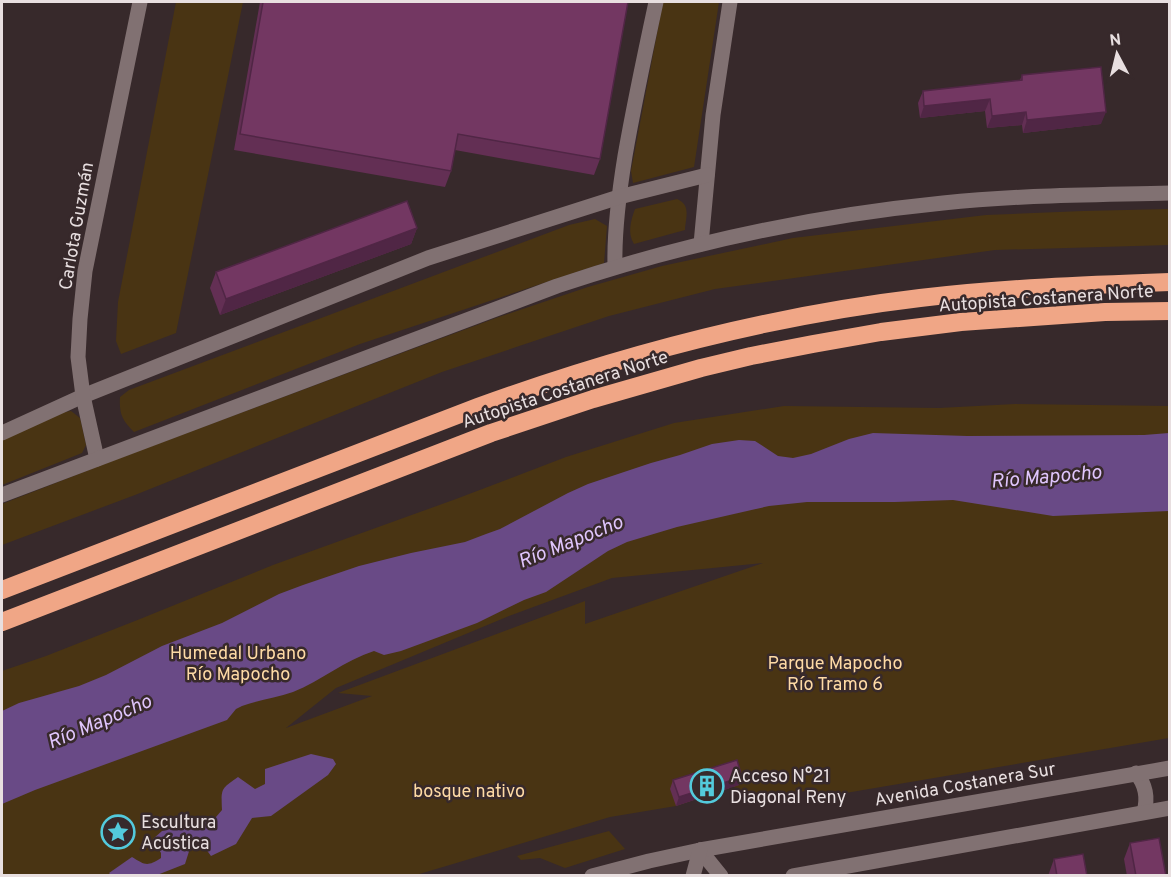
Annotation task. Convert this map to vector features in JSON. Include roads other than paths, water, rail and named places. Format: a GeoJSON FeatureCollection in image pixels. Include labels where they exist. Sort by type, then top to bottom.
{"type":"FeatureCollection","features":[{"type":"Feature","properties":{"kind":"highway","name":"Autopista Costanera Norte"},"geometry":{"type":"LineString","coordinates":[[2,590],[478,407],[540,385],[665,347],[793,318],[918,298],[1045,287],[1170,282]]}},
{"type":"Feature","properties":{"kind":"highway","name":"Autopista Costanera Norte"},"geometry":{"type":"LineString","coordinates":[[2,622],[491,433],[594,399],[701,368],[751,356],[881,332],[961,322],[1105,312],[1170,311]]}},
{"type":"Feature","properties":{"kind":"street","name":"Carlota Guzmán"},"geometry":{"type":"LineString","coordinates":[[97,459],[83,396],[78,357],[80,319],[85,271],[140,2]]}},
{"type":"Feature","properties":{"kind":"street"},"geometry":{"type":"LineString","coordinates":[[615,266],[619,197],[629,131],[656,2]]}},
{"type":"Feature","properties":{"kind":"street"},"geometry":{"type":"LineString","coordinates":[[701,244],[718,74],[730,2]]}},
{"type":"Feature","properties":{"kind":"street"},"geometry":{"type":"LineString","coordinates":[[2,433],[83,396],[428,258],[619,197],[707,175]]}},
{"type":"Feature","properties":{"kind":"street"},"geometry":{"type":"LineString","coordinates":[[2,495],[516,300],[615,266],[701,244],[855,214],[944,203],[1035,196],[1170,193]]}},
{"type":"Feature","properties":{"kind":"street","name":"Avenida Costanera Sur"},"geometry":{"type":"LineString","coordinates":[[592,876],[700,850],[1170,768]]}},
{"type":"Feature","properties":{"kind":"street"},"geometry":{"type":"LineString","coordinates":[[1136,773],[1146,792],[1144,812]]}},
{"type":"Feature","properties":{"kind":"street"},"geometry":{"type":"LineString","coordinates":[[793,876],[1170,808]]}},
{"type":"Feature","properties":{"kind":"street"},"geometry":{"type":"LineString","coordinates":[[693,876],[700,850]]}},
{"type":"Feature","properties":{"kind":"street"},"geometry":{"type":"LineString","coordinates":[[700,850],[722,876]]}},
{"type":"Feature","properties":{"kind":"water","name":"Río Mapocho"},"geometry":{"type":"Polygon","coordinates":[[[873,433],[967,436],[1169,433],[1169,511],[1053,516],[953,500],[807,502],[769,506],[677,527],[627,542],[608,551],[546,592],[477,623],[401,651],[384,655],[374,651],[363,655],[293,692],[242,706],[236,709],[227,720],[2,804],[2,711],[19,703],[79,686],[106,675],[162,646],[222,623],[279,594],[359,566],[465,542],[500,529],[588,484],[651,463],[712,444],[739,440],[755,441],[778,456],[793,458],[873,433]]]}},
{"type":"Feature","properties":{"kind":"water"},"geometry":{"type":"Polygon","coordinates":[[[311,754],[333,759],[336,764],[328,775],[271,816],[252,818],[236,844],[211,856],[200,841],[191,845],[185,864],[157,875],[111,875],[109,873],[132,857],[146,864],[161,858],[161,853],[153,839],[162,831],[216,817],[222,810],[223,790],[238,777],[255,789],[265,784],[265,769],[311,754]]]}},
{"type":"Feature","properties":{"kind":"place","name":"Acceso N°21 Diagonal Reny"},"geometry":{"type":"Point","coordinates":[707,786]}},
{"type":"Feature","properties":{"kind":"place","name":"Escultura Acústica"},"geometry":{"type":"Point","coordinates":[118,832]}},
{"type":"Feature","properties":{"kind":"park label","name":"Humedal Urbano Río Mapocho"},"geometry":{"type":"Point","coordinates":[238,663]}},
{"type":"Feature","properties":{"kind":"park label","name":"Parque Mapocho Río Tramo 6"},"geometry":{"type":"Point","coordinates":[835,673]}},
{"type":"Feature","properties":{"kind":"park label","name":"bosque nativo"},"geometry":{"type":"Point","coordinates":[469,791]}}]}
